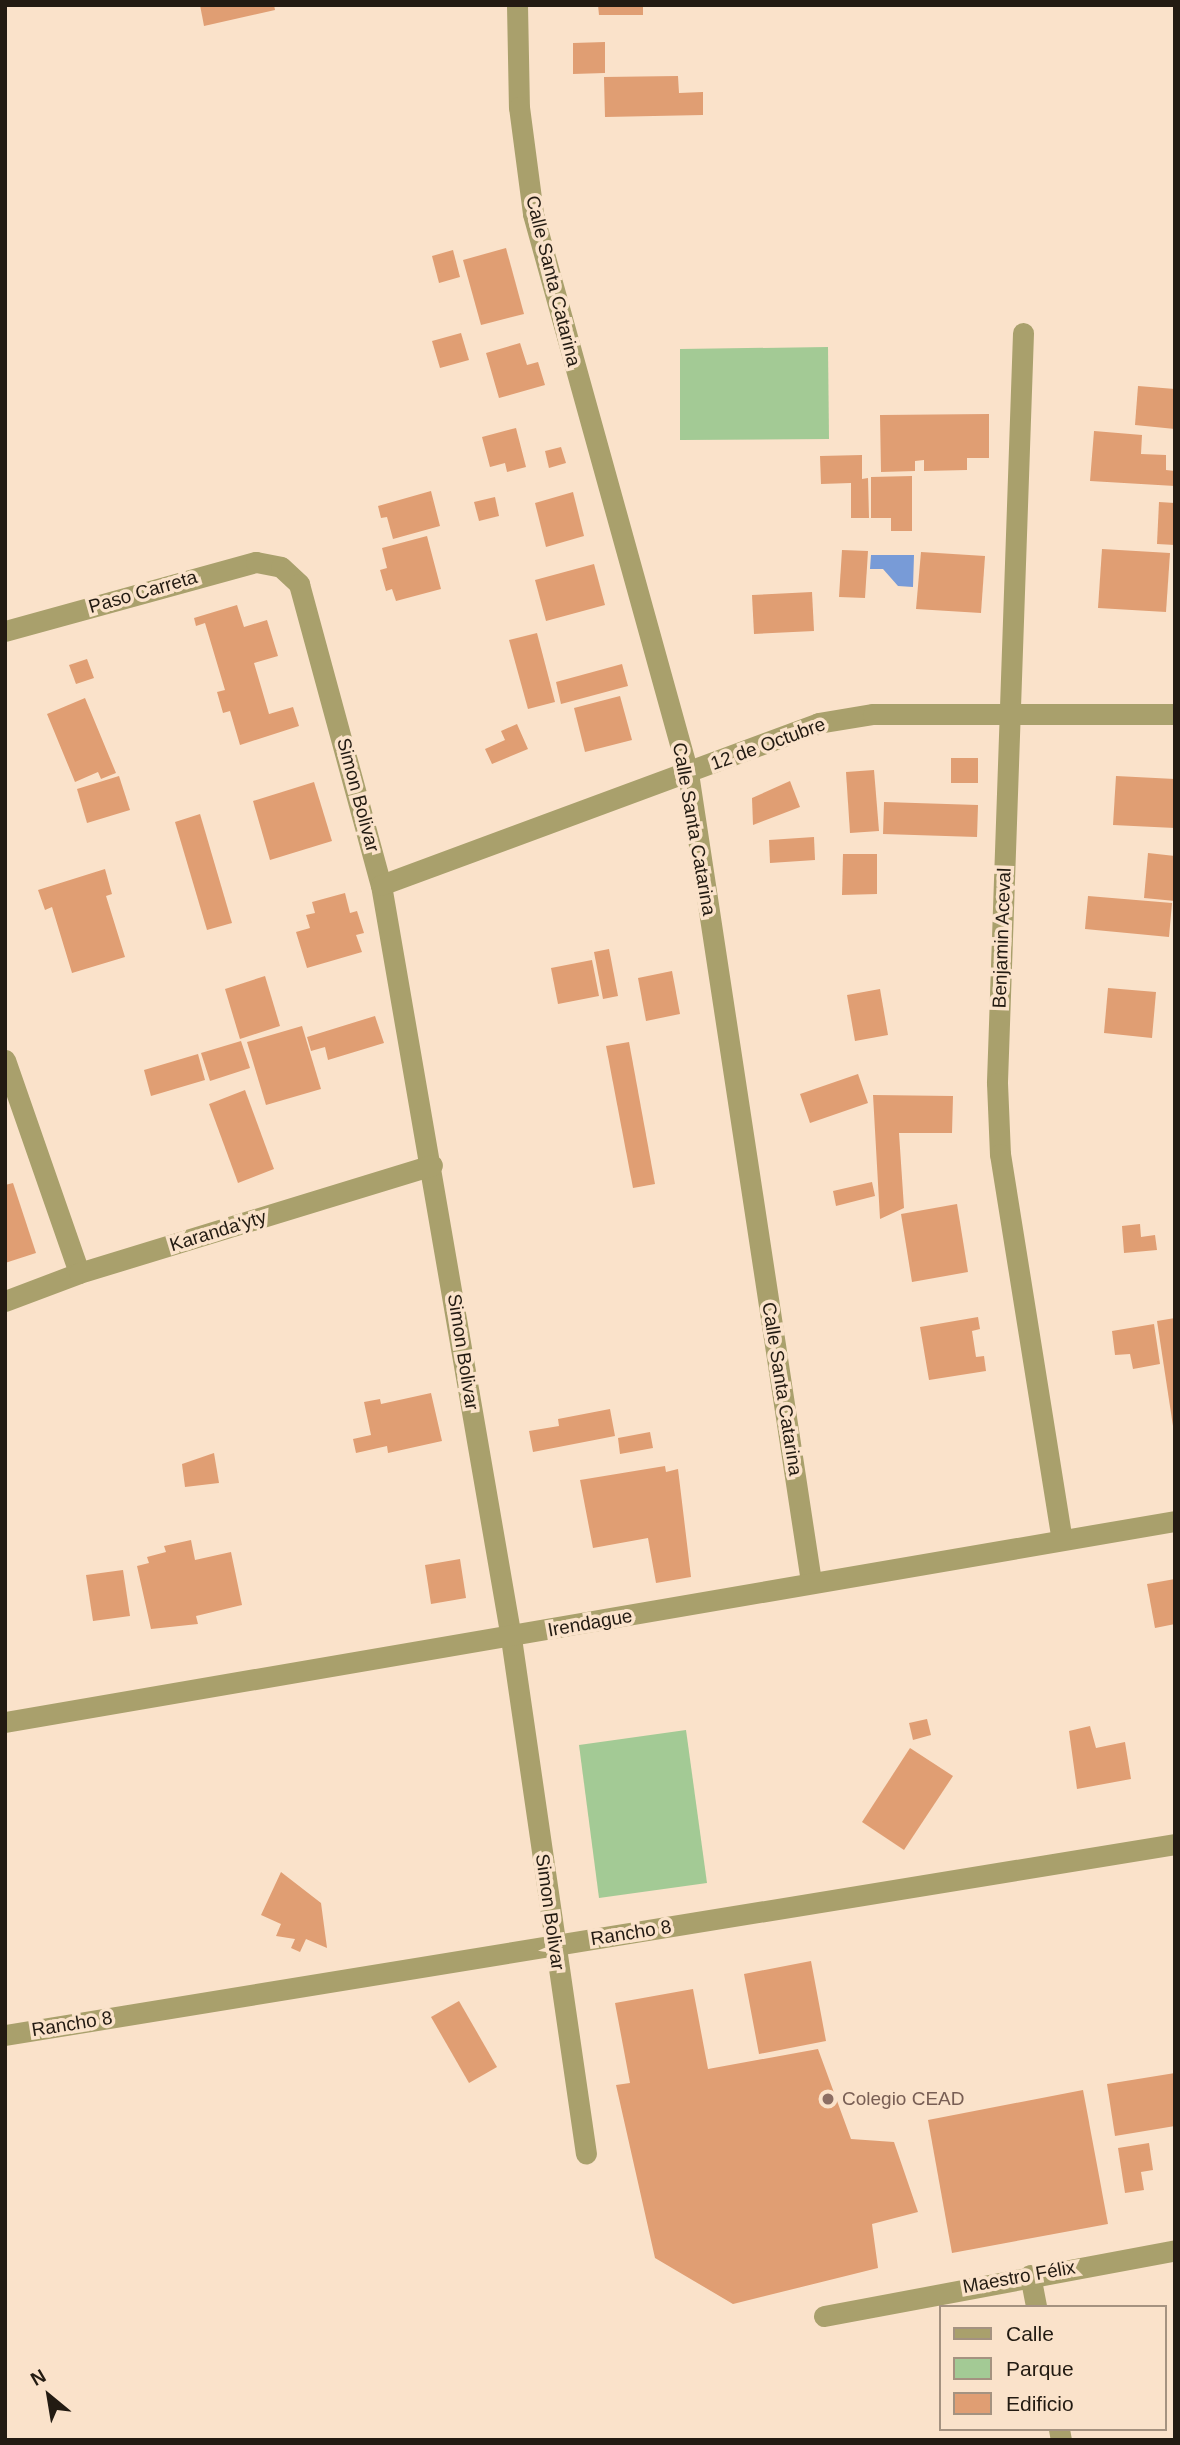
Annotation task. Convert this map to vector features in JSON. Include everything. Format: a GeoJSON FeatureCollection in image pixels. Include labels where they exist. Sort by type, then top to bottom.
{"type":"FeatureCollection","features":[{"type":"Feature","properties":{"kind":"street","name":"Calle Santa Catarina"},"geometry":{"type":"LineString","coordinates":[[517,5],[519,107],[533,214],[688,773],[811,1582]]}},
{"type":"Feature","properties":{"kind":"street","name":"Benjamin Aceval"},"geometry":{"type":"LineString","coordinates":[[1023,333],[996,1083],[1000,1154],[1062,1539]]}},
{"type":"Feature","properties":{"kind":"street","name":"Paso Carreta"},"geometry":{"type":"LineString","coordinates":[[5,631],[230,567],[256,562],[281,566]]}},
{"type":"Feature","properties":{"kind":"street","name":"Simon Bolivar"},"geometry":{"type":"LineString","coordinates":[[281,566],[299,584],[307,606],[382,885],[511,1638],[586,2154]]}},
{"type":"Feature","properties":{"kind":"street","name":"12 de Octubre"},"geometry":{"type":"LineString","coordinates":[[382,885],[818,723],[873,714],[1175,714]]}},
{"type":"Feature","properties":{"kind":"street"},"geometry":{"type":"LineString","coordinates":[[5,1060],[79,1273]]}},
{"type":"Feature","properties":{"kind":"street","name":"Karanda'yty"},"geometry":{"type":"LineString","coordinates":[[5,1301],[79,1273],[432,1165]]}},
{"type":"Feature","properties":{"kind":"street","name":"Irendague"},"geometry":{"type":"LineString","coordinates":[[5,1722],[511,1638],[811,1582],[1175,1521]]}},
{"type":"Feature","properties":{"kind":"street","name":"Rancho 8"},"geometry":{"type":"LineString","coordinates":[[5,2035],[1175,1844]]}},
{"type":"Feature","properties":{"kind":"street","name":"Maestro Félix"},"geometry":{"type":"LineString","coordinates":[[824,2316],[1030,2275],[1175,2250]]}},
{"type":"Feature","properties":{"kind":"street"},"geometry":{"type":"LineString","coordinates":[[1030,2275],[1036,2305]]}},
{"type":"Feature","properties":{"kind":"green space"},"geometry":{"type":"Polygon","coordinates":[[[828,347],[829,439],[680,440],[680,349],[828,347]]]}},
{"type":"Feature","properties":{"kind":"green space"},"geometry":{"type":"Polygon","coordinates":[[[686,1730],[707,1883],[599,1898],[579,1745],[686,1730]]]}},
{"type":"Feature","properties":{"kind":"water"},"geometry":{"type":"Polygon","coordinates":[[[871,555],[914,555],[913,587],[898,586],[883,569],[870,569],[871,555]]]}},
{"type":"Feature","properties":{"kind":"building"},"geometry":{"type":"Polygon","coordinates":[[[200,5],[274,5],[275,10],[204,26],[200,5]]]}},
{"type":"Feature","properties":{"kind":"building"},"geometry":{"type":"Polygon","coordinates":[[[598,5],[643,5],[643,15],[599,15],[598,5]]]}},
{"type":"Feature","properties":{"kind":"building"},"geometry":{"type":"Polygon","coordinates":[[[605,42],[605,73],[573,74],[573,43],[605,42]]]}},
{"type":"Feature","properties":{"kind":"building"},"geometry":{"type":"Polygon","coordinates":[[[678,76],[679,93],[703,92],[703,115],[605,117],[604,77],[678,76]]]}},
{"type":"Feature","properties":{"kind":"building"},"geometry":{"type":"Polygon","coordinates":[[[506,248],[524,314],[481,325],[463,260],[506,248]]]}},
{"type":"Feature","properties":{"kind":"building"},"geometry":{"type":"Polygon","coordinates":[[[453,250],[460,277],[439,283],[432,256],[453,250]]]}},
{"type":"Feature","properties":{"kind":"building"},"geometry":{"type":"Polygon","coordinates":[[[461,333],[469,360],[440,368],[432,341],[461,333]]]}},
{"type":"Feature","properties":{"kind":"building"},"geometry":{"type":"Polygon","coordinates":[[[520,343],[527,365],[538,362],[545,385],[499,398],[486,353],[520,343]]]}},
{"type":"Feature","properties":{"kind":"building"},"geometry":{"type":"Polygon","coordinates":[[[1138,386],[1175,389],[1175,429],[1135,425],[1138,386]]]}},
{"type":"Feature","properties":{"kind":"building"},"geometry":{"type":"Polygon","coordinates":[[[989,414],[989,458],[967,458],[967,470],[924,471],[924,460],[915,461],[915,471],[881,472],[880,415],[989,414]]]}},
{"type":"Feature","properties":{"kind":"building"},"geometry":{"type":"Polygon","coordinates":[[[516,428],[526,467],[507,472],[505,463],[490,467],[482,437],[516,428]]]}},
{"type":"Feature","properties":{"kind":"building"},"geometry":{"type":"Polygon","coordinates":[[[1094,431],[1142,435],[1141,454],[1166,455],[1166,470],[1175,471],[1175,486],[1090,481],[1094,431]]]}},
{"type":"Feature","properties":{"kind":"building"},"geometry":{"type":"Polygon","coordinates":[[[561,447],[566,463],[549,468],[545,451],[561,447]]]}},
{"type":"Feature","properties":{"kind":"building"},"geometry":{"type":"Polygon","coordinates":[[[862,455],[862,479],[868,478],[869,518],[851,518],[851,483],[821,484],[820,456],[862,455]]]}},
{"type":"Feature","properties":{"kind":"building"},"geometry":{"type":"Polygon","coordinates":[[[912,476],[912,531],[891,531],[891,518],[871,518],[871,477],[912,476]]]}},
{"type":"Feature","properties":{"kind":"building"},"geometry":{"type":"Polygon","coordinates":[[[431,491],[440,526],[393,539],[387,517],[381,518],[378,506],[431,491]]]}},
{"type":"Feature","properties":{"kind":"building"},"geometry":{"type":"Polygon","coordinates":[[[573,492],[584,536],[546,547],[535,503],[573,492]]]}},
{"type":"Feature","properties":{"kind":"building"},"geometry":{"type":"Polygon","coordinates":[[[495,497],[499,516],[479,521],[474,502],[495,497]]]}},
{"type":"Feature","properties":{"kind":"building"},"geometry":{"type":"Polygon","coordinates":[[[1159,502],[1175,503],[1175,545],[1157,544],[1159,502]]]}},
{"type":"Feature","properties":{"kind":"building"},"geometry":{"type":"Polygon","coordinates":[[[427,536],[441,589],[396,601],[392,589],[386,591],[380,570],[387,568],[382,548],[427,536]]]}},
{"type":"Feature","properties":{"kind":"building"},"geometry":{"type":"Polygon","coordinates":[[[1102,549],[1170,553],[1166,612],[1098,608],[1102,549]]]}},
{"type":"Feature","properties":{"kind":"building"},"geometry":{"type":"Polygon","coordinates":[[[842,550],[868,551],[865,598],[839,597],[842,550]]]}},
{"type":"Feature","properties":{"kind":"building"},"geometry":{"type":"Polygon","coordinates":[[[921,552],[985,556],[981,613],[916,609],[921,552]]]}},
{"type":"Feature","properties":{"kind":"building"},"geometry":{"type":"Polygon","coordinates":[[[594,564],[605,605],[546,621],[535,580],[594,564]]]}},
{"type":"Feature","properties":{"kind":"building"},"geometry":{"type":"Polygon","coordinates":[[[812,592],[814,631],[754,634],[752,595],[812,592]]]}},
{"type":"Feature","properties":{"kind":"building"},"geometry":{"type":"Polygon","coordinates":[[[237,605],[244,627],[267,620],[278,656],[254,663],[269,714],[293,707],[299,726],[240,745],[230,711],[223,713],[217,692],[225,690],[205,623],[196,626],[194,618],[237,605]]]}},
{"type":"Feature","properties":{"kind":"building"},"geometry":{"type":"Polygon","coordinates":[[[537,633],[555,702],[528,709],[509,640],[537,633]]]}},
{"type":"Feature","properties":{"kind":"building"},"geometry":{"type":"Polygon","coordinates":[[[87,659],[94,678],[76,684],[69,665],[87,659]]]}},
{"type":"Feature","properties":{"kind":"building"},"geometry":{"type":"Polygon","coordinates":[[[622,664],[628,686],[561,704],[556,682],[622,664]]]}},
{"type":"Feature","properties":{"kind":"building"},"geometry":{"type":"Polygon","coordinates":[[[620,696],[632,740],[585,752],[574,708],[620,696]]]}},
{"type":"Feature","properties":{"kind":"building"},"geometry":{"type":"Polygon","coordinates":[[[85,698],[116,773],[101,779],[98,772],[75,782],[47,714],[85,698]]]}},
{"type":"Feature","properties":{"kind":"building"},"geometry":{"type":"Polygon","coordinates":[[[517,724],[528,749],[492,764],[485,749],[505,740],[501,731],[517,724]]]}},
{"type":"Feature","properties":{"kind":"building"},"geometry":{"type":"Polygon","coordinates":[[[951,758],[978,758],[978,783],[951,783],[951,758]]]}},
{"type":"Feature","properties":{"kind":"building"},"geometry":{"type":"Polygon","coordinates":[[[874,770],[879,831],[850,833],[846,772],[874,770]]]}},
{"type":"Feature","properties":{"kind":"building"},"geometry":{"type":"Polygon","coordinates":[[[119,776],[130,810],[87,823],[77,789],[119,776]]]}},
{"type":"Feature","properties":{"kind":"building"},"geometry":{"type":"Polygon","coordinates":[[[1116,776],[1175,779],[1175,828],[1113,825],[1116,776]]]}},
{"type":"Feature","properties":{"kind":"building"},"geometry":{"type":"Polygon","coordinates":[[[790,781],[800,807],[753,825],[752,798],[790,781]]]}},
{"type":"Feature","properties":{"kind":"building"},"geometry":{"type":"Polygon","coordinates":[[[314,782],[332,841],[270,860],[253,801],[314,782]]]}},
{"type":"Feature","properties":{"kind":"building"},"geometry":{"type":"Polygon","coordinates":[[[884,802],[978,805],[977,837],[883,834],[884,802]]]}},
{"type":"Feature","properties":{"kind":"building"},"geometry":{"type":"Polygon","coordinates":[[[200,814],[232,923],[207,930],[175,822],[200,814]]]}},
{"type":"Feature","properties":{"kind":"building"},"geometry":{"type":"Polygon","coordinates":[[[814,837],[815,860],[770,863],[769,840],[814,837]]]}},
{"type":"Feature","properties":{"kind":"building"},"geometry":{"type":"Polygon","coordinates":[[[1148,853],[1175,856],[1175,901],[1144,898],[1148,853]]]}},
{"type":"Feature","properties":{"kind":"building"},"geometry":{"type":"Polygon","coordinates":[[[843,854],[877,854],[877,894],[842,895],[843,854]]]}},
{"type":"Feature","properties":{"kind":"building"},"geometry":{"type":"Polygon","coordinates":[[[105,869],[112,894],[106,896],[125,957],[72,973],[52,907],[45,910],[38,890],[105,869]]]}},
{"type":"Feature","properties":{"kind":"building"},"geometry":{"type":"Polygon","coordinates":[[[345,893],[350,913],[357,911],[364,933],[356,935],[362,952],[307,968],[296,932],[310,928],[306,915],[315,913],[312,902],[345,893]]]}},
{"type":"Feature","properties":{"kind":"building"},"geometry":{"type":"Polygon","coordinates":[[[1088,896],[1172,903],[1169,937],[1085,929],[1088,896]]]}},
{"type":"Feature","properties":{"kind":"building"},"geometry":{"type":"Polygon","coordinates":[[[609,949],[618,996],[603,999],[594,952],[609,949]]]}},
{"type":"Feature","properties":{"kind":"building"},"geometry":{"type":"Polygon","coordinates":[[[592,960],[599,996],[558,1004],[551,968],[592,960]]]}},
{"type":"Feature","properties":{"kind":"building"},"geometry":{"type":"Polygon","coordinates":[[[672,971],[680,1014],[646,1021],[638,978],[672,971]]]}},
{"type":"Feature","properties":{"kind":"building"},"geometry":{"type":"Polygon","coordinates":[[[265,976],[280,1026],[240,1039],[225,989],[265,976]]]}},
{"type":"Feature","properties":{"kind":"building"},"geometry":{"type":"Polygon","coordinates":[[[1108,988],[1156,992],[1152,1038],[1104,1033],[1108,988]]]}},
{"type":"Feature","properties":{"kind":"building"},"geometry":{"type":"Polygon","coordinates":[[[880,989],[888,1035],[855,1041],[847,995],[880,989]]]}},
{"type":"Feature","properties":{"kind":"building"},"geometry":{"type":"Polygon","coordinates":[[[375,1016],[384,1043],[328,1060],[325,1047],[311,1051],[307,1037],[375,1016]]]}},
{"type":"Feature","properties":{"kind":"building"},"geometry":{"type":"Polygon","coordinates":[[[302,1026],[321,1089],[266,1105],[247,1042],[302,1026]]]}},
{"type":"Feature","properties":{"kind":"building"},"geometry":{"type":"Polygon","coordinates":[[[241,1041],[250,1068],[210,1081],[201,1053],[241,1041]]]}},
{"type":"Feature","properties":{"kind":"building"},"geometry":{"type":"Polygon","coordinates":[[[629,1042],[655,1184],[633,1188],[606,1046],[629,1042]]]}},
{"type":"Feature","properties":{"kind":"building"},"geometry":{"type":"Polygon","coordinates":[[[198,1054],[205,1080],[151,1096],[144,1070],[198,1054]]]}},
{"type":"Feature","properties":{"kind":"building"},"geometry":{"type":"Polygon","coordinates":[[[858,1074],[868,1103],[810,1123],[800,1094],[858,1074]]]}},
{"type":"Feature","properties":{"kind":"building"},"geometry":{"type":"Polygon","coordinates":[[[245,1090],[274,1169],[238,1183],[209,1104],[245,1090]]]}},
{"type":"Feature","properties":{"kind":"building"},"geometry":{"type":"Polygon","coordinates":[[[873,1095],[953,1096],[952,1133],[899,1133],[904,1208],[880,1219],[873,1095]]]}},
{"type":"Feature","properties":{"kind":"building"},"geometry":{"type":"Polygon","coordinates":[[[872,1182],[875,1196],[836,1206],[833,1191],[872,1182]]]}},
{"type":"Feature","properties":{"kind":"building"},"geometry":{"type":"Polygon","coordinates":[[[13,1183],[36,1253],[5,1263],[5,1185],[13,1183]]]}},
{"type":"Feature","properties":{"kind":"building"},"geometry":{"type":"Polygon","coordinates":[[[957,1204],[968,1272],[912,1282],[901,1214],[957,1204]]]}},
{"type":"Feature","properties":{"kind":"building"},"geometry":{"type":"Polygon","coordinates":[[[1140,1224],[1141,1237],[1155,1235],[1157,1250],[1124,1253],[1122,1226],[1140,1224]]]}},
{"type":"Feature","properties":{"kind":"building"},"geometry":{"type":"Polygon","coordinates":[[[978,1317],[980,1329],[972,1331],[976,1357],[984,1356],[986,1371],[929,1380],[920,1327],[978,1317]]]}},
{"type":"Feature","properties":{"kind":"building"},"geometry":{"type":"Polygon","coordinates":[[[1175,1318],[1175,1426],[1173,1426],[1157,1321],[1175,1318]]]}},
{"type":"Feature","properties":{"kind":"building"},"geometry":{"type":"Polygon","coordinates":[[[1154,1324],[1160,1364],[1133,1369],[1130,1354],[1115,1355],[1112,1331],[1154,1324]]]}},
{"type":"Feature","properties":{"kind":"building"},"geometry":{"type":"Polygon","coordinates":[[[431,1393],[442,1441],[388,1453],[387,1446],[356,1453],[353,1439],[371,1435],[364,1402],[380,1399],[381,1404],[431,1393]]]}},
{"type":"Feature","properties":{"kind":"building"},"geometry":{"type":"Polygon","coordinates":[[[610,1409],[615,1436],[533,1452],[529,1431],[559,1426],[558,1419],[610,1409]]]}},
{"type":"Feature","properties":{"kind":"building"},"geometry":{"type":"Polygon","coordinates":[[[650,1432],[653,1448],[620,1454],[618,1438],[650,1432]]]}},
{"type":"Feature","properties":{"kind":"building"},"geometry":{"type":"Polygon","coordinates":[[[214,1453],[219,1483],[185,1487],[182,1464],[214,1453]]]}},
{"type":"Feature","properties":{"kind":"building"},"geometry":{"type":"Polygon","coordinates":[[[665,1466],[666,1472],[678,1469],[691,1577],[656,1583],[648,1538],[593,1548],[580,1480],[665,1466]]]}},
{"type":"Feature","properties":{"kind":"building"},"geometry":{"type":"Polygon","coordinates":[[[191,1540],[195,1560],[231,1552],[242,1605],[196,1616],[198,1624],[151,1629],[137,1566],[149,1563],[147,1557],[166,1552],[164,1546],[191,1540]]]}},
{"type":"Feature","properties":{"kind":"building"},"geometry":{"type":"Polygon","coordinates":[[[460,1559],[466,1598],[431,1604],[425,1565],[460,1559]]]}},
{"type":"Feature","properties":{"kind":"building"},"geometry":{"type":"Polygon","coordinates":[[[123,1570],[130,1616],[93,1621],[86,1575],[123,1570]]]}},
{"type":"Feature","properties":{"kind":"building"},"geometry":{"type":"Polygon","coordinates":[[[1175,1579],[1175,1624],[1155,1628],[1147,1584],[1175,1579]]]}},
{"type":"Feature","properties":{"kind":"building"},"geometry":{"type":"Polygon","coordinates":[[[927,1719],[931,1735],[913,1740],[909,1723],[927,1719]]]}},
{"type":"Feature","properties":{"kind":"building"},"geometry":{"type":"Polygon","coordinates":[[[1090,1726],[1096,1748],[1125,1742],[1131,1779],[1077,1789],[1069,1731],[1090,1726]]]}},
{"type":"Feature","properties":{"kind":"building"},"geometry":{"type":"Polygon","coordinates":[[[910,1748],[953,1776],[904,1850],[862,1822],[910,1748]]]}},
{"type":"Feature","properties":{"kind":"building"},"geometry":{"type":"Polygon","coordinates":[[[281,1872],[321,1903],[327,1948],[306,1939],[300,1952],[291,1948],[295,1939],[276,1936],[281,1924],[261,1915],[281,1872]]]}},
{"type":"Feature","properties":{"kind":"building"},"geometry":{"type":"Polygon","coordinates":[[[811,1961],[826,2041],[759,2054],[744,1974],[811,1961]]]}},
{"type":"Feature","properties":{"kind":"building"},"geometry":{"type":"Polygon","coordinates":[[[693,1989],[708,2069],[818,2049],[851,2139],[894,2142],[918,2212],[872,2224],[878,2268],[733,2304],[655,2258],[616,2085],[630,2083],[615,2003],[693,1989]]]}},
{"type":"Feature","properties":{"kind":"building"},"geometry":{"type":"Polygon","coordinates":[[[459,2001],[497,2067],[469,2083],[431,2017],[459,2001]]]}},
{"type":"Feature","properties":{"kind":"building"},"geometry":{"type":"Polygon","coordinates":[[[1175,2073],[1175,2126],[1115,2136],[1107,2084],[1175,2073]]]}},
{"type":"Feature","properties":{"kind":"building"},"geometry":{"type":"Polygon","coordinates":[[[1083,2090],[1108,2224],[952,2253],[928,2120],[1083,2090]]]}},
{"type":"Feature","properties":{"kind":"building"},"geometry":{"type":"Polygon","coordinates":[[[1149,2143],[1153,2170],[1141,2172],[1144,2190],[1125,2193],[1118,2148],[1149,2143]]]}},
{"type":"Feature","properties":{"kind":"place","name":"Colegio CEAD"},"geometry":{"type":"Point","coordinates":[828,2099]}}]}
